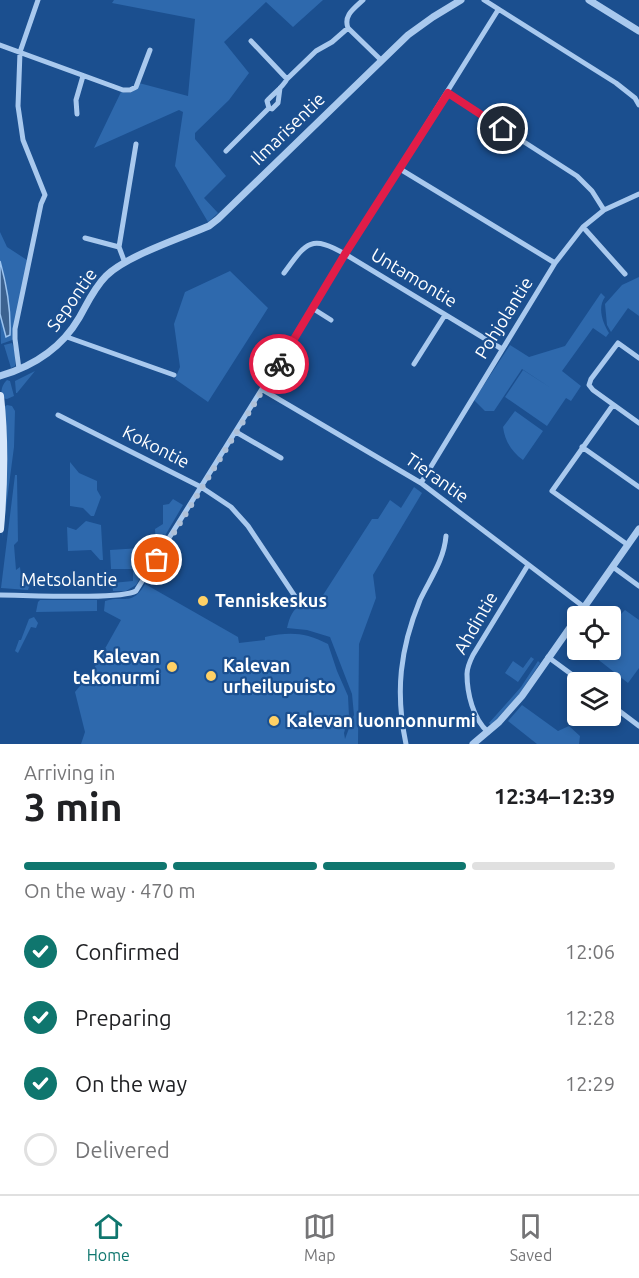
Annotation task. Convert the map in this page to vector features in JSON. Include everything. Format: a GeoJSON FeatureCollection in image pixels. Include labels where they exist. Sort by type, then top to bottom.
{"type":"FeatureCollection","features":[{"type":"Feature","properties":{"kind":"main road"},"geometry":{"type":"LineString","coordinates":[[0,396],[4,475],[0,529]]}},
{"type":"Feature","properties":{"kind":"street"},"geometry":{"type":"LineString","coordinates":[[19,369],[15,329],[41,204],[45,195],[42,181],[23,140],[18,106],[20,52],[38,0]]}},
{"type":"Feature","properties":{"kind":"street"},"geometry":{"type":"LineString","coordinates":[[363,0],[347,16],[346,22],[348,28],[381,60]]}},
{"type":"Feature","properties":{"kind":"street","name":"Ilmarisentie"},"geometry":{"type":"LineString","coordinates":[[125,263],[209,226],[218,219],[408,34],[461,0]]}},
{"type":"Feature","properties":{"kind":"street"},"geometry":{"type":"LineString","coordinates":[[484,0],[616,83],[639,105]]}},
{"type":"Feature","properties":{"kind":"street"},"geometry":{"type":"LineString","coordinates":[[590,0],[639,31]]}},
{"type":"Feature","properties":{"kind":"street","name":"Metsolantie"},"geometry":{"type":"LineString","coordinates":[[0,595],[132,594],[146,578],[498,10]]}},
{"type":"Feature","properties":{"kind":"street"},"geometry":{"type":"LineString","coordinates":[[268,108],[267,101],[287,79],[316,51],[332,42],[348,28]]}},
{"type":"Feature","properties":{"kind":"street"},"geometry":{"type":"LineString","coordinates":[[251,41],[287,79]]}},
{"type":"Feature","properties":{"kind":"street"},"geometry":{"type":"LineString","coordinates":[[0,45],[123,90],[136,87],[150,50]]}},
{"type":"Feature","properties":{"kind":"street"},"geometry":{"type":"LineString","coordinates":[[77,114],[76,100],[83,76]]}},
{"type":"Feature","properties":{"kind":"street"},"geometry":{"type":"LineString","coordinates":[[226,151],[268,108],[272,109],[278,103],[280,88]]}},
{"type":"Feature","properties":{"kind":"street"},"geometry":{"type":"LineString","coordinates":[[448,93],[577,176],[592,191],[604,210]]}},
{"type":"Feature","properties":{"kind":"street"},"geometry":{"type":"LineString","coordinates":[[125,263],[119,247],[136,144]]}},
{"type":"Feature","properties":{"kind":"street"},"geometry":{"type":"LineString","coordinates":[[400,169],[555,263]]}},
{"type":"Feature","properties":{"kind":"street","name":"Pohjolantie"},"geometry":{"type":"LineString","coordinates":[[421,483],[555,263],[583,227],[604,210],[639,194]]}},
{"type":"Feature","properties":{"kind":"street"},"geometry":{"type":"LineString","coordinates":[[583,227],[624,274]]}},
{"type":"Feature","properties":{"kind":"street"},"geometry":{"type":"LineString","coordinates":[[85,238],[119,247]]}},
{"type":"Feature","properties":{"kind":"street","name":"Untamontie"},"geometry":{"type":"LineString","coordinates":[[284,273],[302,249],[310,244],[320,243],[345,254],[502,349]]}},
{"type":"Feature","properties":{"kind":"street","name":"Sepontie"},"geometry":{"type":"LineString","coordinates":[[0,376],[46,356],[67,337],[93,292],[105,277],[125,263]]}},
{"type":"Feature","properties":{"kind":"street"},"geometry":{"type":"LineString","coordinates":[[312,308],[331,320]]}},
{"type":"Feature","properties":{"kind":"street"},"geometry":{"type":"LineString","coordinates":[[414,364],[445,315]]}},
{"type":"Feature","properties":{"kind":"street"},"geometry":{"type":"LineString","coordinates":[[67,337],[174,375]]}},
{"type":"Feature","properties":{"kind":"street"},"geometry":{"type":"LineString","coordinates":[[639,358],[618,343],[589,385],[639,423]]}},
{"type":"Feature","properties":{"kind":"street","name":"Tierantie"},"geometry":{"type":"LineString","coordinates":[[263,390],[421,483],[583,606]]}},
{"type":"Feature","properties":{"kind":"street"},"geometry":{"type":"LineString","coordinates":[[613,405],[552,491],[628,545]]}},
{"type":"Feature","properties":{"kind":"street","name":"Kokontie"},"geometry":{"type":"LineString","coordinates":[[58,416],[201,487],[231,507],[239,515],[298,601]]}},
{"type":"Feature","properties":{"kind":"street"},"geometry":{"type":"LineString","coordinates":[[236,432],[281,458]]}},
{"type":"Feature","properties":{"kind":"street"},"geometry":{"type":"LineString","coordinates":[[582,447],[639,487]]}},
{"type":"Feature","properties":{"kind":"street"},"geometry":{"type":"LineString","coordinates":[[585,606],[639,529]]}},
{"type":"Feature","properties":{"kind":"street"},"geometry":{"type":"LineString","coordinates":[[406,744],[402,726],[399,684],[403,648],[421,598],[444,551],[446,537]]}},
{"type":"Feature","properties":{"kind":"street","name":"Ahdintie"},"geometry":{"type":"LineString","coordinates":[[488,732],[474,711],[467,671],[473,655],[528,565]]}},
{"type":"Feature","properties":{"kind":"street"},"geometry":{"type":"LineString","coordinates":[[613,567],[639,586]]}},
{"type":"Feature","properties":{"kind":"street"},"geometry":{"type":"LineString","coordinates":[[473,744],[488,732],[522,696],[567,631]]}},
{"type":"Feature","properties":{"kind":"street"},"geometry":{"type":"LineString","coordinates":[[548,657],[568,672]]}},
{"type":"Feature","properties":{"kind":"street"},"geometry":{"type":"LineString","coordinates":[[621,712],[639,726]]}},
{"type":"Feature","properties":{"kind":"shaded area"},"geometry":{"type":"Polygon","coordinates":[[[114,0],[323,0],[293,27],[266,2],[224,42],[249,73],[229,100],[195,133],[195,139],[226,176],[204,198],[218,213],[208,222],[175,166],[183,112],[179,110],[94,148],[121,92],[130,93],[138,88],[139,83],[188,96],[195,19],[112,3],[114,0]]]}},
{"type":"Feature","properties":{"kind":"shaded area"},"geometry":{"type":"Polygon","coordinates":[[[0,232],[7,247],[27,260],[15,339],[1,344],[0,314],[6,337],[6,281],[0,261],[0,232]]]}},
{"type":"Feature","properties":{"kind":"shaded area"},"geometry":{"type":"Polygon","coordinates":[[[0,261],[9,307],[10,335],[6,337],[0,314],[0,261]]]}},
{"type":"Feature","properties":{"kind":"shaded area"},"geometry":{"type":"Polygon","coordinates":[[[230,271],[268,308],[208,402],[175,379],[180,367],[174,324],[185,292],[230,271]]]}},
{"type":"Feature","properties":{"kind":"shaded area"},"geometry":{"type":"Polygon","coordinates":[[[639,277],[639,316],[628,308],[611,332],[607,325],[605,304],[622,285],[639,277]]]}},
{"type":"Feature","properties":{"kind":"shaded area"},"geometry":{"type":"Polygon","coordinates":[[[601,293],[605,297],[601,306],[602,315],[609,333],[606,337],[593,328],[562,371],[581,386],[571,401],[566,398],[547,426],[505,397],[523,370],[551,388],[522,369],[494,411],[485,411],[474,400],[510,345],[529,357],[565,346],[601,293]]]}},
{"type":"Feature","properties":{"kind":"shaded area"},"geometry":{"type":"Polygon","coordinates":[[[12,343],[16,355],[15,366],[11,368],[4,345],[12,343]]]}},
{"type":"Feature","properties":{"kind":"shaded area"},"geometry":{"type":"Polygon","coordinates":[[[35,371],[17,393],[16,393],[15,381],[35,371]]]}},
{"type":"Feature","properties":{"kind":"shaded area"},"geometry":{"type":"Polygon","coordinates":[[[7,380],[10,381],[14,396],[7,399],[2,398],[2,393],[7,380]]]}},
{"type":"Feature","properties":{"kind":"shaded area"},"geometry":{"type":"Polygon","coordinates":[[[12,406],[15,411],[14,447],[2,538],[6,480],[4,407],[12,406]]]}},
{"type":"Feature","properties":{"kind":"shaded area"},"geometry":{"type":"Polygon","coordinates":[[[515,411],[543,431],[523,460],[509,445],[503,427],[515,411]]]}},
{"type":"Feature","properties":{"kind":"shaded area"},"geometry":{"type":"Polygon","coordinates":[[[70,462],[79,473],[97,481],[97,490],[101,497],[94,516],[83,508],[70,506],[70,462]]]}},
{"type":"Feature","properties":{"kind":"shaded area"},"geometry":{"type":"Polygon","coordinates":[[[15,475],[17,475],[18,541],[14,545],[16,570],[20,567],[21,576],[29,587],[28,590],[1,588],[15,475]]]}},
{"type":"Feature","properties":{"kind":"shaded area","name":"Kalevan urheilupuisto"},"geometry":{"type":"Polygon","coordinates":[[[414,487],[422,493],[373,575],[376,598],[359,644],[358,744],[81,744],[85,732],[75,692],[93,670],[121,620],[104,611],[105,601],[136,596],[145,584],[238,637],[239,643],[290,634],[312,637],[328,644],[348,696],[349,716],[344,733],[345,739],[354,715],[352,694],[330,637],[307,630],[287,628],[288,624],[294,611],[303,603],[316,606],[372,519],[378,519],[390,500],[401,508],[414,487]]]}},
{"type":"Feature","properties":{"kind":"shaded area"},"geometry":{"type":"Polygon","coordinates":[[[173,499],[183,505],[136,585],[126,591],[113,591],[112,583],[133,581],[133,569],[111,569],[110,550],[156,547],[155,529],[163,524],[163,505],[169,504],[173,499]]]}},
{"type":"Feature","properties":{"kind":"shaded area"},"geometry":{"type":"Polygon","coordinates":[[[86,521],[101,525],[103,560],[100,560],[91,550],[68,551],[67,527],[76,530],[86,521]]]}},
{"type":"Feature","properties":{"kind":"shaded area"},"geometry":{"type":"Polygon","coordinates":[[[40,600],[97,600],[97,611],[36,612],[40,600]]]}},
{"type":"Feature","properties":{"kind":"shaded area"},"geometry":{"type":"Polygon","coordinates":[[[625,610],[639,620],[639,668],[628,683],[621,678],[621,672],[614,672],[599,660],[621,660],[621,614],[625,610]]]}},
{"type":"Feature","properties":{"kind":"shaded area"},"geometry":{"type":"Polygon","coordinates":[[[34,617],[38,623],[36,628],[31,627],[18,653],[15,651],[19,640],[21,640],[29,619],[34,617]]]}},
{"type":"Feature","properties":{"kind":"shaded area"},"geometry":{"type":"Polygon","coordinates":[[[531,657],[534,659],[518,682],[505,673],[513,661],[523,668],[531,657]]]}},
{"type":"Feature","properties":{"kind":"shaded area"},"geometry":{"type":"Polygon","coordinates":[[[538,661],[540,663],[518,696],[491,725],[489,723],[521,687],[538,661]]]}},
{"type":"Feature","properties":{"kind":"shaded area"},"geometry":{"type":"Polygon","coordinates":[[[522,705],[558,731],[569,726],[580,736],[579,744],[537,744],[508,721],[522,705]]]}},
{"type":"Feature","properties":{"kind":"way so far"},"geometry":{"type":"LineString","coordinates":[[157,560],[279,364]]}},
{"type":"Feature","properties":{"kind":"place","name":"Tenniskeskus"},"geometry":{"type":"Point","coordinates":[203,601]}},
{"type":"Feature","properties":{"kind":"place","name":"Kalevan tekonurmi"},"geometry":{"type":"Point","coordinates":[172,667]}},
{"type":"Feature","properties":{"kind":"place","name":"Kalevan urheilupuisto"},"geometry":{"type":"Point","coordinates":[211,676]}},
{"type":"Feature","properties":{"kind":"place","name":"Kalevan luonnonnurmi"},"geometry":{"type":"Point","coordinates":[274,721]}},
{"type":"Feature","properties":{"kind":"route"},"geometry":{"type":"LineString","coordinates":[[279,364],[345,254],[448,93],[503,129]]}}]}
